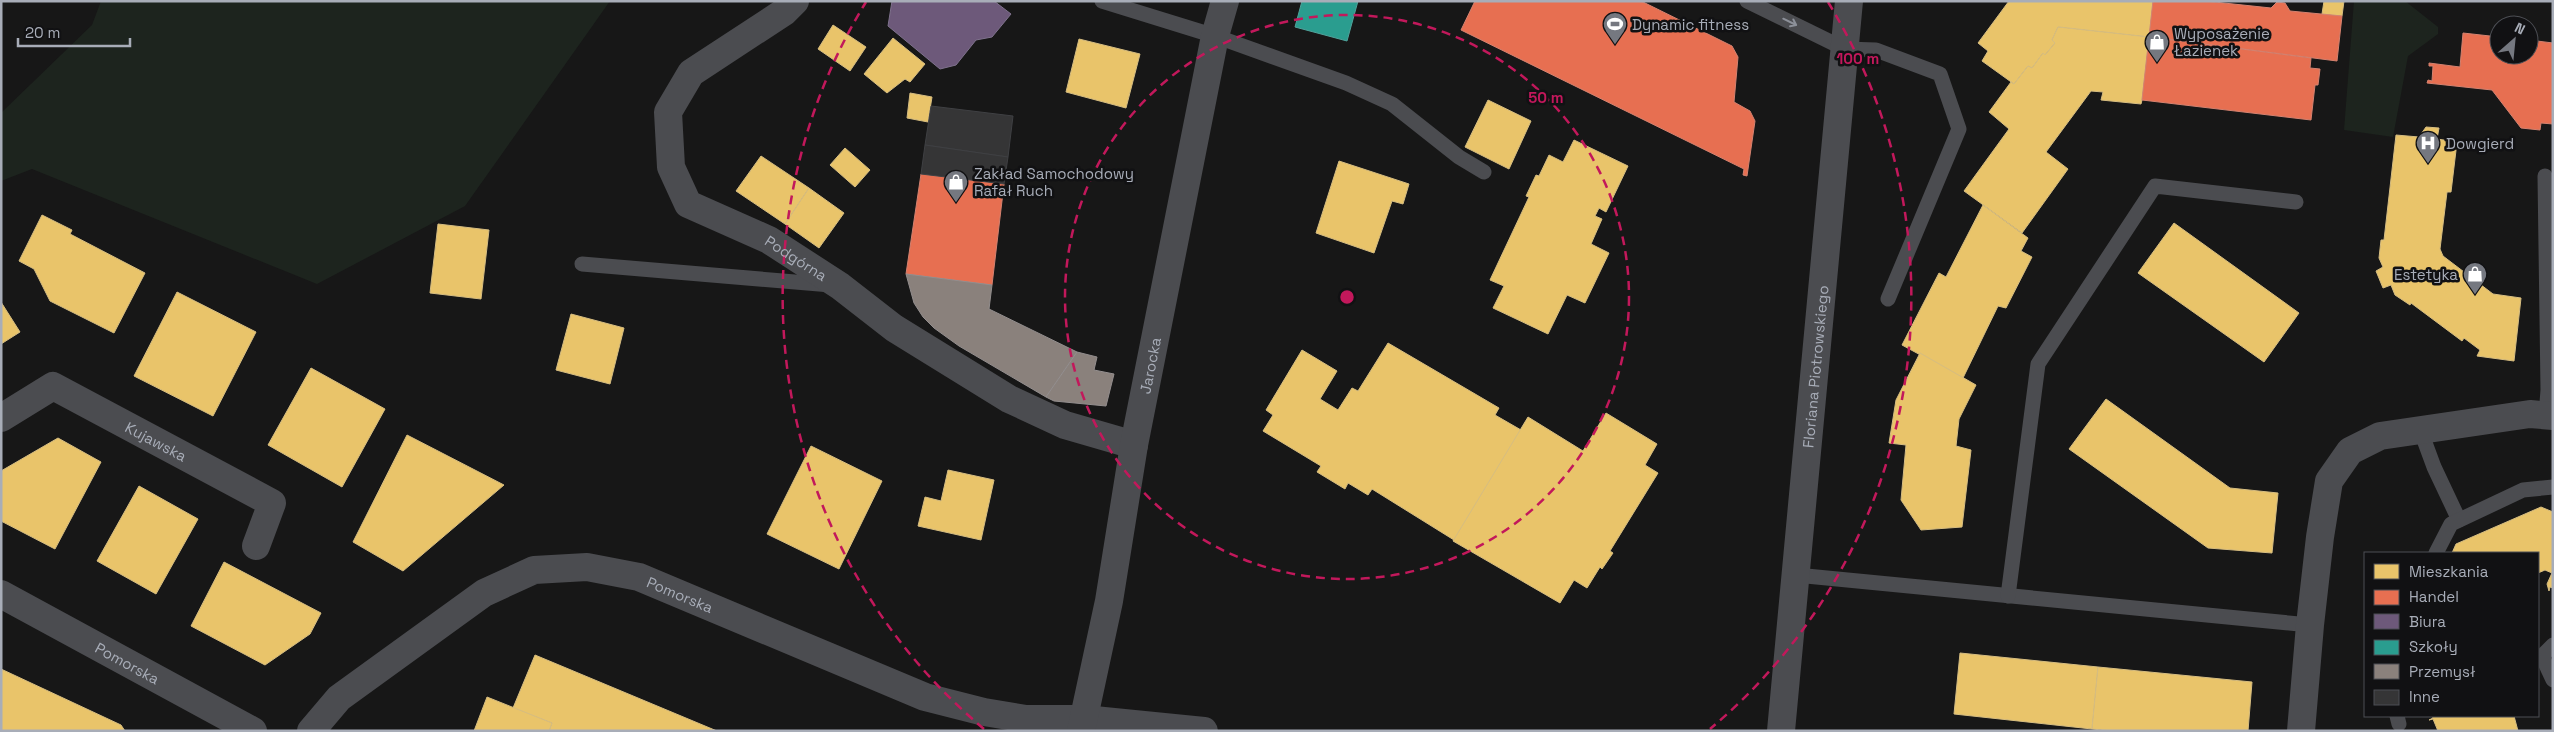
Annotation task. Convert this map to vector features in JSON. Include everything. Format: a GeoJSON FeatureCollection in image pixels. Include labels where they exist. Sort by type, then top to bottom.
{"type":"FeatureCollection","features":[{"type":"Feature","properties":{"kind":"street","name":"Podgórna"},"geometry":{"type":"LineString","coordinates":[[795,1],[784,12],[691,73],[668,112],[671,167],[688,204],[769,240],[840,286],[894,328],[1009,399],[1065,425],[1134,445]]}},
{"type":"Feature","properties":{"kind":"street","name":"Jarocka"},"geometry":{"type":"LineString","coordinates":[[1082,725],[1109,601],[1134,445],[1215,36],[1225,1]]}},
{"type":"Feature","properties":{"kind":"street","name":"Floriana Piotrowskiego"},"geometry":{"type":"LineString","coordinates":[[1781,731],[1849,1]]}},
{"type":"Feature","properties":{"kind":"street","name":"Kujawska"},"geometry":{"type":"LineString","coordinates":[[1,418],[53,386],[272,503],[256,546]]}},
{"type":"Feature","properties":{"kind":"street"},"geometry":{"type":"LineString","coordinates":[[2302,731],[2310,625],[2320,537],[2329,481],[2350,451],[2380,436],[2530,414],[2549,415]]}},
{"type":"Feature","properties":{"kind":"street","name":"Pomorska"},"geometry":{"type":"LineString","coordinates":[[311,731],[339,698],[484,593],[534,570],[587,567],[639,577],[926,697],[984,712],[1026,719],[1082,725],[1204,731]]}},
{"type":"Feature","properties":{"kind":"street","name":"Pomorska"},"geometry":{"type":"LineString","coordinates":[[1,594],[254,731]]}},
{"type":"Feature","properties":{"kind":"lane"},"geometry":{"type":"LineString","coordinates":[[1102,1],[1215,36],[1346,83],[1392,104],[1459,156],[1484,172]]}},
{"type":"Feature","properties":{"kind":"lane"},"geometry":{"type":"LineString","coordinates":[[1746,1],[1844,49],[1876,50],[1940,74],[1959,129],[1888,299]]}},
{"type":"Feature","properties":{"kind":"lane"},"geometry":{"type":"LineString","coordinates":[[2545,176],[2549,415]]}},
{"type":"Feature","properties":{"kind":"lane"},"geometry":{"type":"LineString","coordinates":[[2008,596],[2038,364],[2155,186],[2296,202]]}},
{"type":"Feature","properties":{"kind":"lane"},"geometry":{"type":"LineString","coordinates":[[582,264],[840,286]]}},
{"type":"Feature","properties":{"kind":"lane"},"geometry":{"type":"LineString","coordinates":[[2420,429],[2434,466],[2459,520]]}},
{"type":"Feature","properties":{"kind":"lane"},"geometry":{"type":"LineString","coordinates":[[2437,552],[2451,524],[2523,490],[2553,487]]}},
{"type":"Feature","properties":{"kind":"lane"},"geometry":{"type":"LineString","coordinates":[[1796,575],[2310,625]]}},
{"type":"Feature","properties":{"kind":"lane"},"geometry":{"type":"LineString","coordinates":[[2553,645],[2542,656],[2553,680]]}},
{"type":"Feature","properties":{"kind":"shaded area"},"geometry":{"type":"Polygon","coordinates":[[[101,1],[610,1],[465,206],[317,284],[32,169],[1,181],[1,113],[92,25],[101,1]]]}},
{"type":"Feature","properties":{"kind":"shaded area"},"geometry":{"type":"Polygon","coordinates":[[[2354,1],[2405,1],[2438,27],[2438,34],[2408,56],[2393,137],[2344,130],[2354,1]]]}},
{"type":"Feature","properties":{"kind":"building: Mieszkania"},"geometry":{"type":"Polygon","coordinates":[[[2009,1],[2153,1],[2149,37],[2058,27],[2052,40],[2055,43],[2045,55],[2043,53],[2032,68],[2028,66],[2014,84],[1982,61],[1988,51],[1978,43],[2009,1]]]}},
{"type":"Feature","properties":{"kind":"building: Mieszkania"},"geometry":{"type":"Polygon","coordinates":[[[2324,1],[2344,1],[2342,16],[2322,14],[2324,1]]]}},
{"type":"Feature","properties":{"kind":"building: Mieszkania"},"geometry":{"type":"Polygon","coordinates":[[[833,25],[866,47],[850,71],[818,49],[833,25]]]}},
{"type":"Feature","properties":{"kind":"building: Mieszkania"},"geometry":{"type":"Polygon","coordinates":[[[2058,27],[2149,37],[2142,100],[2141,104],[2101,100],[2103,92],[2091,91],[2046,152],[2068,169],[2022,233],[1964,191],[2009,129],[1989,112],[2011,82],[2014,84],[2028,66],[2032,68],[2043,53],[2045,55],[2055,43],[2052,40],[2058,27]]]}},
{"type":"Feature","properties":{"kind":"building: Mieszkania"},"geometry":{"type":"Polygon","coordinates":[[[893,38],[925,64],[910,82],[905,79],[887,93],[864,74],[893,38]]]}},
{"type":"Feature","properties":{"kind":"building: Mieszkania"},"geometry":{"type":"Polygon","coordinates":[[[1079,39],[1140,54],[1126,108],[1066,92],[1079,39]]]}},
{"type":"Feature","properties":{"kind":"building: Mieszkania"},"geometry":{"type":"Polygon","coordinates":[[[910,93],[932,97],[928,122],[907,118],[910,93]]]}},
{"type":"Feature","properties":{"kind":"building: Mieszkania"},"geometry":{"type":"Polygon","coordinates":[[[1488,100],[1531,121],[1509,169],[1465,147],[1488,100]]]}},
{"type":"Feature","properties":{"kind":"building: Mieszkania"},"geometry":{"type":"Polygon","coordinates":[[[2426,127],[2439,128],[2437,139],[2457,142],[2451,192],[2447,192],[2440,249],[2443,256],[2493,294],[2521,298],[2514,361],[2477,356],[2480,350],[2464,338],[2462,341],[2411,303],[2410,305],[2395,295],[2391,285],[2383,288],[2376,271],[2383,267],[2379,258],[2381,240],[2384,240],[2396,135],[2419,137],[2426,127]]]}},
{"type":"Feature","properties":{"kind":"building: Mieszkania"},"geometry":{"type":"Polygon","coordinates":[[[1574,140],[1628,166],[1606,212],[1599,208],[1595,216],[1602,219],[1591,244],[1609,253],[1585,303],[1567,295],[1548,334],[1493,308],[1504,286],[1490,280],[1529,197],[1526,196],[1536,175],[1539,176],[1549,155],[1563,162],[1574,140]]]}},
{"type":"Feature","properties":{"kind":"building: Mieszkania"},"geometry":{"type":"Polygon","coordinates":[[[845,148],[870,170],[855,187],[830,165],[845,148]]]}},
{"type":"Feature","properties":{"kind":"building: Mieszkania"},"geometry":{"type":"Polygon","coordinates":[[[761,156],[809,188],[785,224],[736,191],[761,156]]]}},
{"type":"Feature","properties":{"kind":"building: Mieszkania"},"geometry":{"type":"Polygon","coordinates":[[[1339,161],[1409,184],[1403,204],[1392,201],[1374,253],[1316,233],[1339,161]]]}},
{"type":"Feature","properties":{"kind":"building: Mieszkania"},"geometry":{"type":"Polygon","coordinates":[[[809,188],[844,213],[819,248],[785,224],[809,188]]]}},
{"type":"Feature","properties":{"kind":"building: Mieszkania"},"geometry":{"type":"Polygon","coordinates":[[[1983,205],[2028,238],[2021,251],[2032,257],[2006,308],[1998,306],[1963,378],[1902,345],[1939,273],[1946,277],[1983,205]]]}},
{"type":"Feature","properties":{"kind":"building: Mieszkania"},"geometry":{"type":"Polygon","coordinates":[[[42,215],[72,230],[70,234],[145,273],[114,333],[50,301],[34,269],[19,261],[42,215]]]}},
{"type":"Feature","properties":{"kind":"building: Mieszkania"},"geometry":{"type":"Polygon","coordinates":[[[2174,223],[2299,313],[2264,362],[2138,273],[2174,223]]]}},
{"type":"Feature","properties":{"kind":"building: Mieszkania"},"geometry":{"type":"Polygon","coordinates":[[[438,224],[489,230],[481,299],[430,293],[438,224]]]}},
{"type":"Feature","properties":{"kind":"building: Mieszkania"},"geometry":{"type":"Polygon","coordinates":[[[177,292],[256,332],[213,416],[134,376],[177,292]]]}},
{"type":"Feature","properties":{"kind":"building: Mieszkania"},"geometry":{"type":"Polygon","coordinates":[[[1,302],[20,332],[1,344],[1,302]]]}},
{"type":"Feature","properties":{"kind":"building: Mieszkania"},"geometry":{"type":"Polygon","coordinates":[[[571,314],[624,328],[610,384],[556,370],[571,314]]]}},
{"type":"Feature","properties":{"kind":"building: Mieszkania"},"geometry":{"type":"Polygon","coordinates":[[[1388,343],[1499,408],[1495,415],[1521,430],[1454,540],[1372,489],[1368,495],[1348,483],[1345,489],[1317,472],[1321,466],[1263,431],[1273,415],[1266,410],[1302,350],[1337,371],[1320,399],[1338,410],[1352,388],[1358,391],[1388,343]]]}},
{"type":"Feature","properties":{"kind":"building: Mieszkania"},"geometry":{"type":"Polygon","coordinates":[[[1920,353],[1976,385],[1959,419],[1956,446],[1971,450],[1962,527],[1921,530],[1901,500],[1906,445],[1889,443],[1896,400],[1920,353]]]}},
{"type":"Feature","properties":{"kind":"building: Mieszkania"},"geometry":{"type":"Polygon","coordinates":[[[311,368],[385,409],[342,487],[268,445],[311,368]]]}},
{"type":"Feature","properties":{"kind":"building: Mieszkania"},"geometry":{"type":"Polygon","coordinates":[[[2106,399],[2230,488],[2278,493],[2272,553],[2208,548],[2069,449],[2106,399]]]}},
{"type":"Feature","properties":{"kind":"building: Mieszkania"},"geometry":{"type":"Polygon","coordinates":[[[1606,413],[1657,444],[1645,465],[1658,473],[1610,551],[1613,553],[1602,569],[1600,567],[1587,588],[1574,580],[1560,603],[1453,541],[1528,417],[1583,451],[1606,413]]]}},
{"type":"Feature","properties":{"kind":"building: Mieszkania"},"geometry":{"type":"Polygon","coordinates":[[[407,435],[504,485],[403,571],[353,542],[407,435]]]}},
{"type":"Feature","properties":{"kind":"building: Mieszkania"},"geometry":{"type":"Polygon","coordinates":[[[58,438],[101,462],[55,549],[1,521],[1,471],[58,438]]]}},
{"type":"Feature","properties":{"kind":"building: Mieszkania"},"geometry":{"type":"Polygon","coordinates":[[[811,446],[882,481],[839,569],[767,534],[811,446]]]}},
{"type":"Feature","properties":{"kind":"building: Mieszkania"},"geometry":{"type":"Polygon","coordinates":[[[948,470],[994,480],[981,540],[918,526],[925,497],[941,501],[948,470]]]}},
{"type":"Feature","properties":{"kind":"building: Mieszkania"},"geometry":{"type":"Polygon","coordinates":[[[139,486],[198,519],[156,594],[97,561],[139,486]]]}},
{"type":"Feature","properties":{"kind":"building: Mieszkania"},"geometry":{"type":"Polygon","coordinates":[[[2541,507],[2553,512],[2553,588],[2550,587],[2549,591],[2547,584],[2552,573],[2545,570],[2539,573],[2539,552],[2452,552],[2456,544],[2541,507]]]}},
{"type":"Feature","properties":{"kind":"building: Mieszkania"},"geometry":{"type":"Polygon","coordinates":[[[224,562],[321,613],[310,634],[265,665],[191,626],[224,562]]]}},
{"type":"Feature","properties":{"kind":"building: Mieszkania"},"geometry":{"type":"Polygon","coordinates":[[[1960,653],[2098,667],[2092,729],[1954,714],[1960,653]]]}},
{"type":"Feature","properties":{"kind":"building: Mieszkania"},"geometry":{"type":"Polygon","coordinates":[[[535,655],[717,731],[549,731],[552,723],[513,708],[535,655]]]}},
{"type":"Feature","properties":{"kind":"building: Mieszkania"},"geometry":{"type":"Polygon","coordinates":[[[2098,667],[2252,682],[2248,731],[2112,731],[2092,729],[2098,667]]]}},
{"type":"Feature","properties":{"kind":"building: Mieszkania"},"geometry":{"type":"Polygon","coordinates":[[[1,669],[121,725],[125,731],[1,731],[1,669]]]}},
{"type":"Feature","properties":{"kind":"building: Mieszkania"},"geometry":{"type":"Polygon","coordinates":[[[487,697],[552,723],[549,731],[474,731],[487,697]]]}},
{"type":"Feature","properties":{"kind":"building: Mieszkania"},"geometry":{"type":"Polygon","coordinates":[[[2514,717],[2518,731],[2438,731],[2433,719],[2429,720],[2433,718],[2514,717]]]}},
{"type":"Feature","properties":{"kind":"building: Handel"},"geometry":{"type":"Polygon","coordinates":[[[1475,1],[1641,1],[1732,46],[1738,57],[1734,102],[1750,111],[1755,121],[1747,176],[1743,175],[1744,169],[1461,30],[1475,1]]]}},
{"type":"Feature","properties":{"kind":"building: Handel"},"geometry":{"type":"Polygon","coordinates":[[[2153,1],[2205,1],[2271,8],[2277,2],[2285,3],[2290,11],[2342,16],[2337,61],[2149,37],[2153,1]]]}},
{"type":"Feature","properties":{"kind":"building: Handel"},"geometry":{"type":"Polygon","coordinates":[[[2463,33],[2489,36],[2489,65],[2539,65],[2539,41],[2553,43],[2553,124],[2541,123],[2540,130],[2521,128],[2492,90],[2427,83],[2428,80],[2432,81],[2433,66],[2429,66],[2429,63],[2460,67],[2463,33]]]}},
{"type":"Feature","properties":{"kind":"building: Handel"},"geometry":{"type":"Polygon","coordinates":[[[2149,37],[2311,58],[2310,68],[2320,69],[2318,85],[2315,85],[2311,120],[2142,100],[2149,37]]]}},
{"type":"Feature","properties":{"kind":"building: Handel"},"geometry":{"type":"Polygon","coordinates":[[[921,174],[1004,184],[992,285],[906,274],[921,174]]]}},
{"type":"Feature","properties":{"kind":"building: Biura"},"geometry":{"type":"Polygon","coordinates":[[[892,1],[994,1],[1011,14],[992,37],[976,40],[956,65],[940,69],[888,26],[892,1]]]}},
{"type":"Feature","properties":{"kind":"building: Szkoły"},"geometry":{"type":"Polygon","coordinates":[[[1302,1],[1358,1],[1347,41],[1295,27],[1302,1]]]}},
{"type":"Feature","properties":{"kind":"building: Przemysł"},"geometry":{"type":"Polygon","coordinates":[[[906,274],[992,285],[989,309],[1077,352],[1046,397],[959,346],[934,328],[923,317],[914,303],[906,274]]]}},
{"type":"Feature","properties":{"kind":"building: Przemysł"},"geometry":{"type":"Polygon","coordinates":[[[1077,352],[1097,357],[1094,370],[1114,374],[1106,406],[1054,401],[1046,397],[1077,352]]]}},
{"type":"Feature","properties":{"kind":"building: Inne"},"geometry":{"type":"Polygon","coordinates":[[[931,106],[1013,116],[1008,157],[925,145],[931,106]]]}},
{"type":"Feature","properties":{"kind":"building: Inne"},"geometry":{"type":"Polygon","coordinates":[[[925,145],[1008,157],[1004,184],[921,174],[925,145]]]}},
{"type":"Feature","properties":{"kind":"place","name":"Dynamic fitness"},"geometry":{"type":"Point","coordinates":[1615,45]}},
{"type":"Feature","properties":{"kind":"place","name":"Wyposażenie Łazienek"},"geometry":{"type":"Point","coordinates":[2157,63]}},
{"type":"Feature","properties":{"kind":"place","name":"Dowgierd"},"geometry":{"type":"Point","coordinates":[2428,164]}},
{"type":"Feature","properties":{"kind":"place","name":"Zakład Samochodowy Rafał Ruch"},"geometry":{"type":"Point","coordinates":[956,203]}},
{"type":"Feature","properties":{"kind":"place","name":"Estetyka"},"geometry":{"type":"Point","coordinates":[2475,295]}}]}
